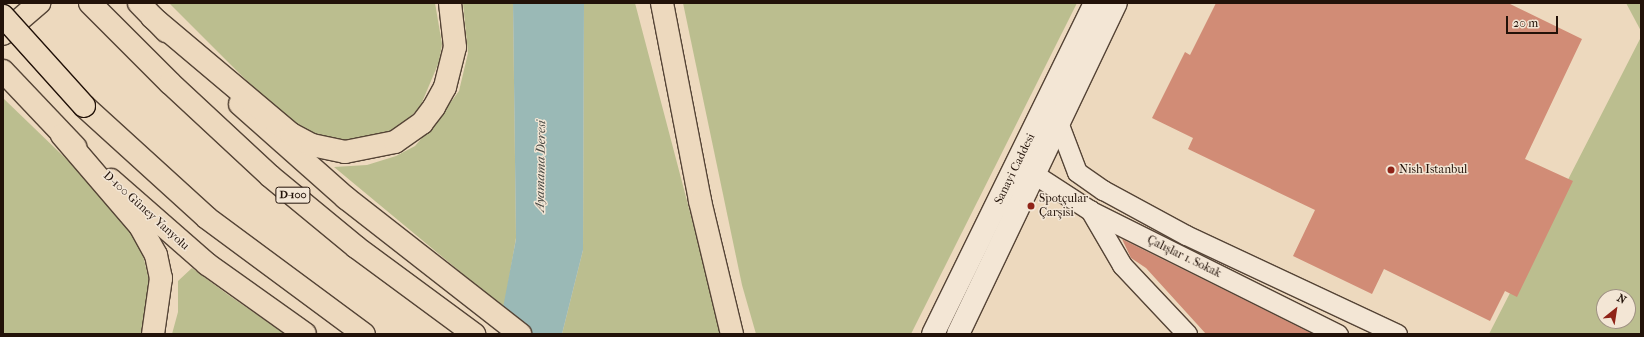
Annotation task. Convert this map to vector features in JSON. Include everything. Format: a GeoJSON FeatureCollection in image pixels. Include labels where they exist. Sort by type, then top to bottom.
{"type":"FeatureCollection","features":[{"type":"Feature","properties":{"kind":"main road"},"geometry":{"type":"LineString","coordinates":[[3,34],[39,3]]}},
{"type":"Feature","properties":{"kind":"main road","name":"D-100"},"geometry":{"type":"LineString","coordinates":[[90,3],[212,124],[318,217],[474,334]]}},
{"type":"Feature","properties":{"kind":"main road"},"geometry":{"type":"LineString","coordinates":[[146,10],[292,134],[312,146],[345,152],[395,142],[422,123],[434,107],[445,86],[455,47],[450,3]]}},
{"type":"Feature","properties":{"kind":"main road"},"geometry":{"type":"LineString","coordinates":[[647,3],[674,80]]}},
{"type":"Feature","properties":{"kind":"main road"},"geometry":{"type":"LineString","coordinates":[[662,3],[674,80],[732,334]]}},
{"type":"Feature","properties":{"kind":"main road","name":"Sanayi Caddesi"},"geometry":{"type":"LineString","coordinates":[[933,334],[1095,3]]}},
{"type":"Feature","properties":{"kind":"main road","name":"Sanayi Caddesi"},"geometry":{"type":"LineString","coordinates":[[958,334],[1116,3]]}},
{"type":"Feature","properties":{"kind":"main road"},"geometry":{"type":"LineString","coordinates":[[146,10],[240,105],[317,172],[520,334]]}},
{"type":"Feature","properties":{"kind":"main road"},"geometry":{"type":"LineString","coordinates":[[3,16],[84,106],[207,218],[364,334]]}},
{"type":"Feature","properties":{"kind":"main road","name":"D-100 Güney Yanyolu"},"geometry":{"type":"LineString","coordinates":[[3,71],[62,135],[207,264],[305,334]]}},
{"type":"Feature","properties":{"kind":"main road"},"geometry":{"type":"LineString","coordinates":[[62,135],[140,226],[156,255],[161,285],[153,334]]}},
{"type":"Feature","properties":{"kind":"street"},"geometry":{"type":"LineString","coordinates":[[1058,122],[1078,172],[1091,211],[1122,265],[1187,334]]}},
{"type":"Feature","properties":{"kind":"street"},"geometry":{"type":"LineString","coordinates":[[1078,172],[1186,235],[1398,334]]}},
{"type":"Feature","properties":{"kind":"street","name":"Çalışlar 1. Sokak"},"geometry":{"type":"LineString","coordinates":[[1034,174],[1091,211],[1338,334]]}},
{"type":"Feature","properties":{"kind":"green space"},"geometry":{"type":"Polygon","coordinates":[[[169,3],[435,3],[442,44],[439,62],[420,107],[397,130],[360,146],[315,138],[279,113],[169,3]]]}},
{"type":"Feature","properties":{"kind":"green space"},"geometry":{"type":"Polygon","coordinates":[[[463,3],[513,3],[516,238],[504,308],[334,167],[367,165],[396,156],[415,146],[439,118],[459,91],[468,53],[463,3]]]}},
{"type":"Feature","properties":{"kind":"green space"},"geometry":{"type":"Polygon","coordinates":[[[584,3],[635,3],[722,334],[562,334],[583,250],[584,3]]]}},
{"type":"Feature","properties":{"kind":"green space"},"geometry":{"type":"Polygon","coordinates":[[[683,3],[1077,3],[911,334],[756,334],[742,285],[683,3]]]}},
{"type":"Feature","properties":{"kind":"green space"},"geometry":{"type":"Polygon","coordinates":[[[1626,3],[1641,3],[1641,31],[1626,3]]]}},
{"type":"Feature","properties":{"kind":"green space"},"geometry":{"type":"Polygon","coordinates":[[[1641,37],[1641,334],[1489,334],[1641,37]]]}},
{"type":"Feature","properties":{"kind":"green space"},"geometry":{"type":"Polygon","coordinates":[[[3,98],[114,205],[141,247],[148,276],[149,310],[142,334],[3,334],[3,98]]]}},
{"type":"Feature","properties":{"kind":"green space"},"geometry":{"type":"Polygon","coordinates":[[[192,268],[285,334],[172,334],[178,312],[178,281],[192,268]]]}},
{"type":"Feature","properties":{"kind":"water","name":"Ayamama Deresi"},"geometry":{"type":"Polygon","coordinates":[[[513,3],[584,3],[583,250],[562,334],[498,334],[516,239],[513,3]]]}},
{"type":"Feature","properties":{"kind":"building","name":"Nish Istanbul"},"geometry":{"type":"Polygon","coordinates":[[[1216,3],[1508,3],[1582,39],[1525,159],[1573,181],[1517,297],[1505,291],[1490,321],[1384,269],[1372,294],[1293,256],[1315,210],[1188,149],[1193,138],[1152,118],[1185,52],[1190,55],[1216,3]]]}},
{"type":"Feature","properties":{"kind":"building"},"geometry":{"type":"Polygon","coordinates":[[[1122,239],[1313,334],[1206,334],[1146,268],[1131,258],[1122,239]]]}},
{"type":"Feature","properties":{"kind":"place","name":"Nish Istanbul"},"geometry":{"type":"Point","coordinates":[1391,170]}},
{"type":"Feature","properties":{"kind":"place","name":"Spotçular Çarşisi"},"geometry":{"type":"Point","coordinates":[1031,206]}}]}
